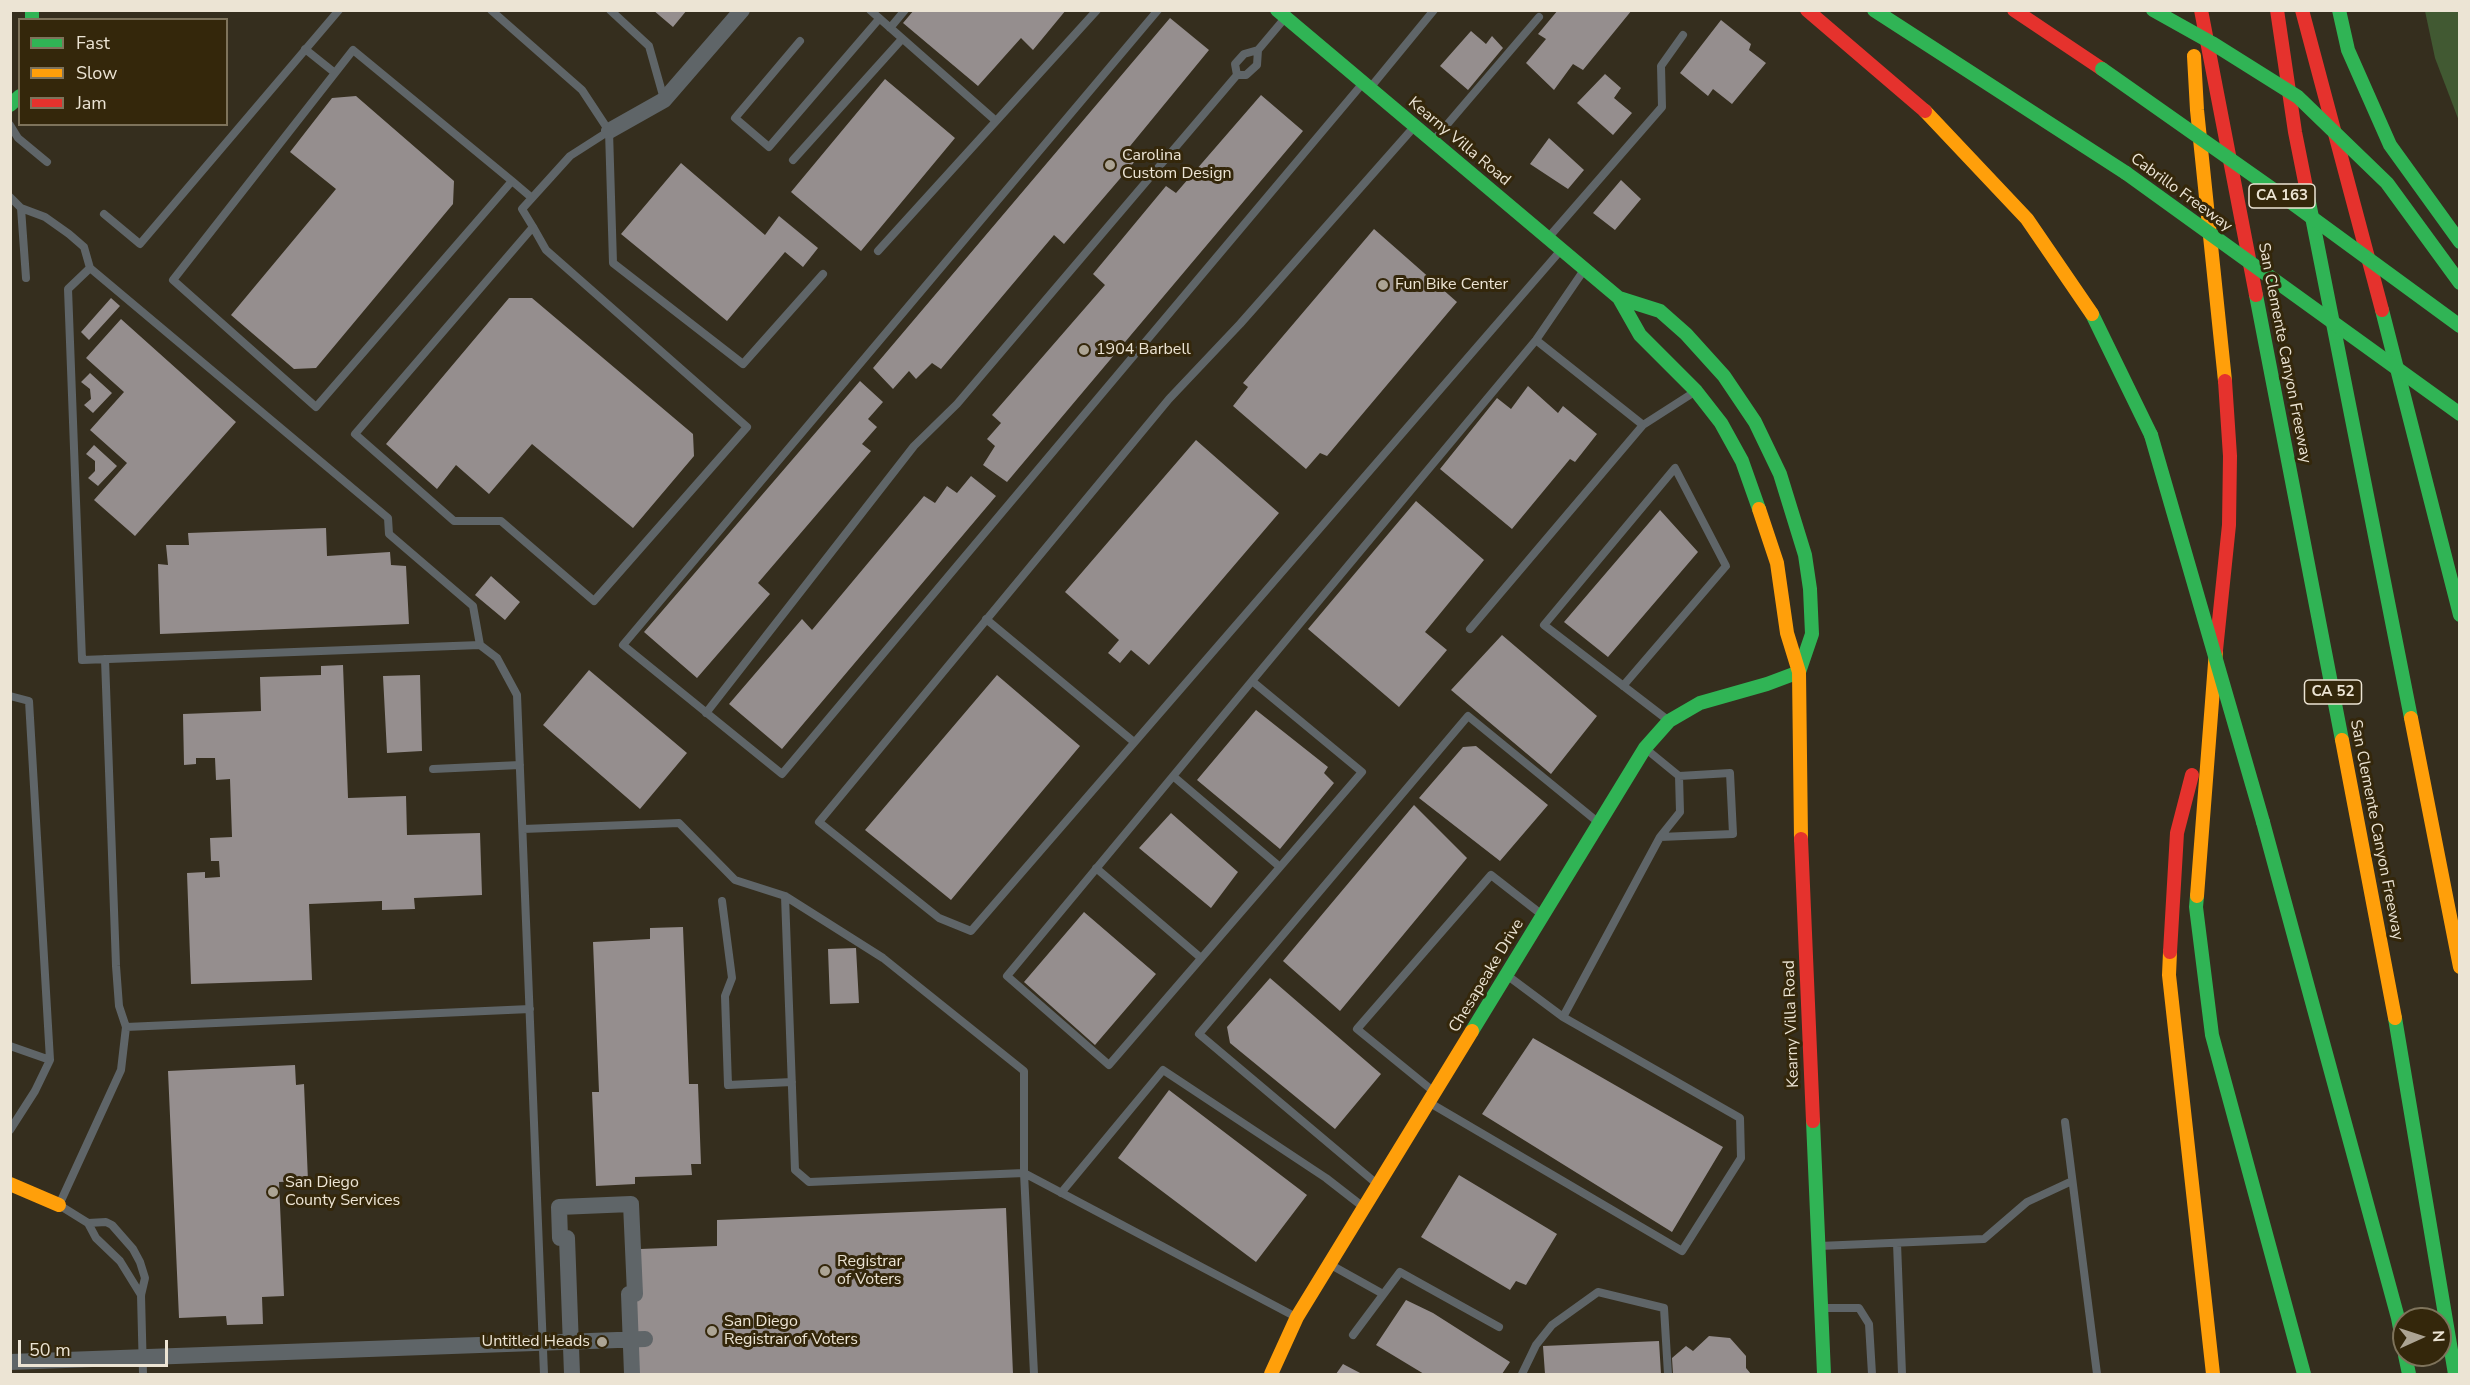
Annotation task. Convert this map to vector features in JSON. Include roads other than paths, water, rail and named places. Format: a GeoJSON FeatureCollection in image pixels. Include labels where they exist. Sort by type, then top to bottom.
{"type":"FeatureCollection","features":[{"type":"Feature","properties":{"kind":"main road"},"geometry":{"type":"LineString","coordinates":[[1807,10],[1868,60],[1935,120],[2027,219],[2089,308],[2151,435],[2263,822],[2395,1307]]}},
{"type":"Feature","properties":{"kind":"main road","name":"Cabrillo Freeway"},"geometry":{"type":"LineString","coordinates":[[1874,10],[2127,173],[2460,414]]}},
{"type":"Feature","properties":{"kind":"main road","name":"CA 163"},"geometry":{"type":"LineString","coordinates":[[2014,10],[2281,195],[2460,326]]}},
{"type":"Feature","properties":{"kind":"main road"},"geometry":{"type":"LineString","coordinates":[[2153,10],[2212,43],[2298,97],[2387,183],[2460,283]]}},
{"type":"Feature","properties":{"kind":"main road"},"geometry":{"type":"LineString","coordinates":[[2191,10],[2197,110],[2225,377],[2230,456],[2229,525],[2211,703],[2196,907],[2212,1035],[2304,1374]]}},
{"type":"Feature","properties":{"kind":"main road","name":"San Clemente Canyon Freeway"},"geometry":{"type":"LineString","coordinates":[[2201,10],[2390,986],[2455,1374]]}},
{"type":"Feature","properties":{"kind":"main road"},"geometry":{"type":"LineString","coordinates":[[2277,10],[2295,132],[2460,967]]}},
{"type":"Feature","properties":{"kind":"main road"},"geometry":{"type":"LineString","coordinates":[[2302,10],[2460,615]]}},
{"type":"Feature","properties":{"kind":"main road"},"geometry":{"type":"LineString","coordinates":[[2339,10],[2348,50],[2390,145],[2460,242]]}},
{"type":"Feature","properties":{"kind":"main road","name":"Kearny Villa Road"},"geometry":{"type":"LineString","coordinates":[[1282,14],[1619,298],[1640,335],[1696,391],[1721,423],[1742,460],[1777,563],[1786,633],[1799,672],[1802,879],[1824,1374]]}},
{"type":"Feature","properties":{"kind":"main road","name":"Kearny Villa Road"},"geometry":{"type":"LineString","coordinates":[[1619,298],[1660,311],[1686,334],[1724,376],[1755,422],[1780,474],[1805,555],[1810,589],[1812,634],[1799,672]]}},
{"type":"Feature","properties":{"kind":"main road","name":"Chesapeake Drive"},"geometry":{"type":"LineString","coordinates":[[1271,1374],[1297,1317],[1645,748],[1669,721],[1700,702],[1767,684],[1799,672]]}},
{"type":"Feature","properties":{"kind":"main road"},"geometry":{"type":"LineString","coordinates":[[2211,703],[2177,833],[2169,975],[2213,1374]]}},
{"type":"Feature","properties":{"kind":"main road"},"geometry":{"type":"LineString","coordinates":[[10,1184],[59,1205]]}},
{"type":"Feature","properties":{"kind":"street"},"geometry":{"type":"LineString","coordinates":[[609,130],[664,100],[742,10]]}},
{"type":"Feature","properties":{"kind":"street"},"geometry":{"type":"LineString","coordinates":[[572,1374],[567,1238],[560,1238],[559,1207],[630,1204],[635,1294],[629,1294],[637,1339],[632,1374]]}},
{"type":"Feature","properties":{"kind":"street"},"geometry":{"type":"LineString","coordinates":[[10,1362],[143,1366],[637,1339]]}},
{"type":"Feature","properties":{"kind":"lane"},"geometry":{"type":"LineString","coordinates":[[104,214],[140,244],[339,10]]}},
{"type":"Feature","properties":{"kind":"lane"},"geometry":{"type":"LineString","coordinates":[[491,10],[582,90],[609,130],[613,262],[743,364],[823,274]]}},
{"type":"Feature","properties":{"kind":"lane"},"geometry":{"type":"LineString","coordinates":[[610,10],[649,46],[664,100]]}},
{"type":"Feature","properties":{"kind":"lane"},"geometry":{"type":"LineString","coordinates":[[870,10],[996,121]]}},
{"type":"Feature","properties":{"kind":"lane"},"geometry":{"type":"LineString","coordinates":[[890,28],[906,10]]}},
{"type":"Feature","properties":{"kind":"lane"},"geometry":{"type":"LineString","coordinates":[[878,251],[1097,10]]}},
{"type":"Feature","properties":{"kind":"lane"},"geometry":{"type":"LineString","coordinates":[[1158,10],[623,645],[782,774],[1366,86],[1434,10]]}},
{"type":"Feature","properties":{"kind":"lane"},"geometry":{"type":"LineString","coordinates":[[706,713],[914,446],[957,404],[1237,75],[1246,75],[1257,65],[1258,50],[1282,14]]}},
{"type":"Feature","properties":{"kind":"lane"},"geometry":{"type":"LineString","coordinates":[[1432,141],[1539,17]]}},
{"type":"Feature","properties":{"kind":"lane"},"geometry":{"type":"LineString","coordinates":[[800,42],[735,118],[769,147],[879,19]]}},
{"type":"Feature","properties":{"kind":"lane"},"geometry":{"type":"LineString","coordinates":[[1548,238],[1662,107],[1661,66],[1683,35]]}},
{"type":"Feature","properties":{"kind":"lane"},"geometry":{"type":"LineString","coordinates":[[793,160],[902,39]]}},
{"type":"Feature","properties":{"kind":"lane"},"geometry":{"type":"LineString","coordinates":[[305,49],[335,73]]}},
{"type":"Feature","properties":{"kind":"lane"},"geometry":{"type":"LineString","coordinates":[[512,181],[316,407],[173,280],[353,50],[512,181],[532,198]]}},
{"type":"Feature","properties":{"kind":"lane"},"geometry":{"type":"LineString","coordinates":[[1237,75],[1235,64],[1244,54],[1258,50]]}},
{"type":"Feature","properties":{"kind":"lane"},"geometry":{"type":"LineString","coordinates":[[10,126],[18,138],[47,162]]}},
{"type":"Feature","properties":{"kind":"lane"},"geometry":{"type":"LineString","coordinates":[[1415,127],[1240,324],[1169,399],[819,822],[939,918],[971,931],[1561,250]]}},
{"type":"Feature","properties":{"kind":"lane"},"geometry":{"type":"LineString","coordinates":[[533,227],[355,434],[454,521],[501,521],[594,601],[747,427],[546,250],[533,227],[522,209],[570,156],[609,130]]}},
{"type":"Feature","properties":{"kind":"lane"},"geometry":{"type":"LineString","coordinates":[[10,197],[21,208],[45,218],[69,234],[84,247],[90,268],[388,518],[389,534],[473,606],[480,645]]}},
{"type":"Feature","properties":{"kind":"lane"},"geometry":{"type":"LineString","coordinates":[[21,208],[26,278]]}},
{"type":"Feature","properties":{"kind":"lane"},"geometry":{"type":"LineString","coordinates":[[90,268],[68,289],[82,660],[480,645],[497,658],[517,695],[544,1374]]}},
{"type":"Feature","properties":{"kind":"lane"},"geometry":{"type":"LineString","coordinates":[[1252,681],[1362,772],[1109,1065],[1007,976],[1096,868],[1536,340],[1585,270]]}},
{"type":"Feature","properties":{"kind":"lane"},"geometry":{"type":"LineString","coordinates":[[1536,340],[1643,425]]}},
{"type":"Feature","properties":{"kind":"lane"},"geometry":{"type":"LineString","coordinates":[[1470,629],[1643,425],[1696,391]]}},
{"type":"Feature","properties":{"kind":"lane"},"geometry":{"type":"LineString","coordinates":[[1623,686],[1726,566],[1675,468],[1544,625],[1623,686],[1669,721]]}},
{"type":"Feature","properties":{"kind":"lane"},"geometry":{"type":"LineString","coordinates":[[987,620],[1134,742]]}},
{"type":"Feature","properties":{"kind":"lane"},"geometry":{"type":"LineString","coordinates":[[105,659],[116,966],[119,1006],[126,1027],[121,1070],[59,1205],[88,1222],[106,1222],[112,1225],[133,1249],[145,1278],[141,1295],[143,1366]]}},
{"type":"Feature","properties":{"kind":"lane"},"geometry":{"type":"LineString","coordinates":[[10,696],[29,701],[50,1060],[35,1091],[10,1131]]}},
{"type":"Feature","properties":{"kind":"lane"},"geometry":{"type":"LineString","coordinates":[[1379,1185],[1199,1034],[1468,716],[1600,823]]}},
{"type":"Feature","properties":{"kind":"lane"},"geometry":{"type":"LineString","coordinates":[[1645,748],[1679,776],[1730,773],[1733,834],[1660,837]]}},
{"type":"Feature","properties":{"kind":"lane"},"geometry":{"type":"LineString","coordinates":[[433,769],[520,765]]}},
{"type":"Feature","properties":{"kind":"lane"},"geometry":{"type":"LineString","coordinates":[[1173,776],[1280,867]]}},
{"type":"Feature","properties":{"kind":"lane"},"geometry":{"type":"LineString","coordinates":[[1563,1017],[1660,837],[1680,812],[1679,776]]}},
{"type":"Feature","properties":{"kind":"lane"},"geometry":{"type":"LineString","coordinates":[[523,829],[679,823],[735,880],[785,896],[883,958],[1024,1071],[1024,1173],[1034,1374]]}},
{"type":"Feature","properties":{"kind":"lane"},"geometry":{"type":"LineString","coordinates":[[1096,868],[1201,958]]}},
{"type":"Feature","properties":{"kind":"lane"},"geometry":{"type":"LineString","coordinates":[[1507,975],[1563,1017],[1740,1118],[1741,1158],[1682,1251],[1432,1098],[1357,1029],[1491,875],[1544,915]]}},
{"type":"Feature","properties":{"kind":"lane"},"geometry":{"type":"LineString","coordinates":[[785,896],[795,1170],[808,1182],[1024,1173],[1297,1317]]}},
{"type":"Feature","properties":{"kind":"lane"},"geometry":{"type":"LineString","coordinates":[[722,901],[732,978],[725,996],[728,1084],[792,1082]]}},
{"type":"Feature","properties":{"kind":"lane"},"geometry":{"type":"LineString","coordinates":[[126,1027],[530,1010]]}},
{"type":"Feature","properties":{"kind":"lane"},"geometry":{"type":"LineString","coordinates":[[10,1046],[50,1060]]}},
{"type":"Feature","properties":{"kind":"lane"},"geometry":{"type":"LineString","coordinates":[[1061,1193],[1163,1070],[1326,1178],[1365,1208]]}},
{"type":"Feature","properties":{"kind":"lane"},"geometry":{"type":"LineString","coordinates":[[2065,1122],[2097,1374]]}},
{"type":"Feature","properties":{"kind":"lane"},"geometry":{"type":"LineString","coordinates":[[1817,1246],[1984,1239],[2027,1202],[2072,1181]]}},
{"type":"Feature","properties":{"kind":"lane"},"geometry":{"type":"LineString","coordinates":[[88,1222],[96,1238],[120,1261],[141,1295]]}},
{"type":"Feature","properties":{"kind":"lane"},"geometry":{"type":"LineString","coordinates":[[1897,1243],[1902,1374]]}},
{"type":"Feature","properties":{"kind":"lane"},"geometry":{"type":"LineString","coordinates":[[1330,1265],[1383,1294]]}},
{"type":"Feature","properties":{"kind":"lane"},"geometry":{"type":"LineString","coordinates":[[1353,1335],[1400,1272],[1499,1327]]}},
{"type":"Feature","properties":{"kind":"lane"},"geometry":{"type":"LineString","coordinates":[[1522,1374],[1536,1345],[1552,1324],[1598,1293],[1664,1308],[1668,1374]]}},
{"type":"Feature","properties":{"kind":"lane"},"geometry":{"type":"LineString","coordinates":[[1820,1308],[1859,1308],[1869,1324],[1872,1374]]}},
{"type":"Feature","properties":{"kind":"place","name":"Carolina Custom Design"},"geometry":{"type":"Point","coordinates":[1110,165]}},
{"type":"Feature","properties":{"kind":"place","name":"Fun Bike Center"},"geometry":{"type":"Point","coordinates":[1383,285]}},
{"type":"Feature","properties":{"kind":"place","name":"1904 Barbell"},"geometry":{"type":"Point","coordinates":[1084,350]}},
{"type":"Feature","properties":{"kind":"place","name":"San Diego County Services"},"geometry":{"type":"Point","coordinates":[273,1192]}},
{"type":"Feature","properties":{"kind":"place","name":"Registrar of Voters"},"geometry":{"type":"Point","coordinates":[825,1271]}},
{"type":"Feature","properties":{"kind":"place","name":"San Diego Registrar of Voters"},"geometry":{"type":"Point","coordinates":[712,1331]}},
{"type":"Feature","properties":{"kind":"place","name":"Untitled Heads"},"geometry":{"type":"Point","coordinates":[602,1342]}}]}
